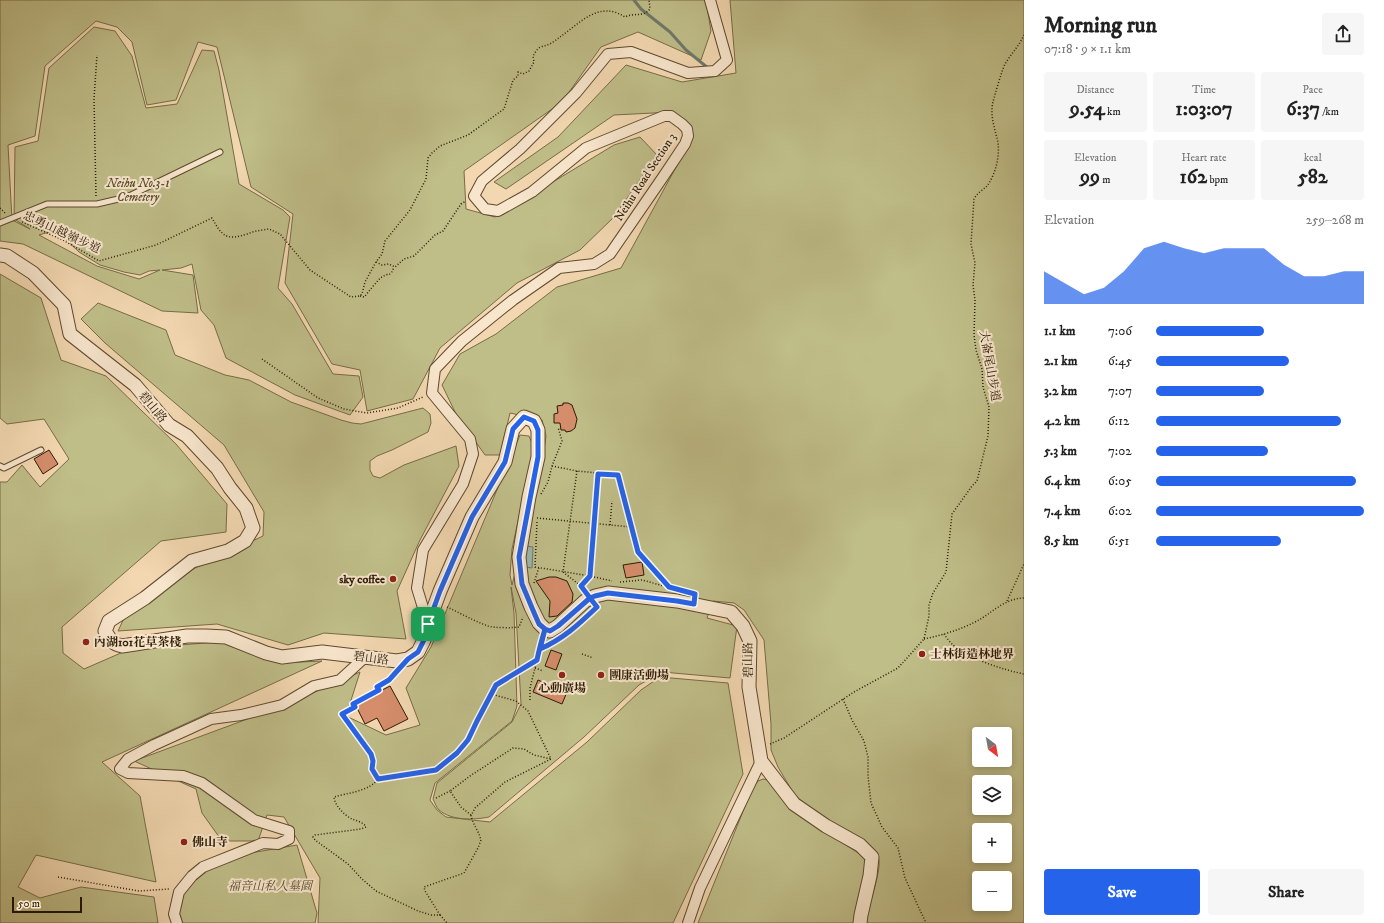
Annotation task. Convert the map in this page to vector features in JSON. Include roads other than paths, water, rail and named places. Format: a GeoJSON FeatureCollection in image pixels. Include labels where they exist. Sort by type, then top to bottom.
{"type":"FeatureCollection","features":[{"type":"Feature","properties":{"kind":"street","name":"Neihu Road Section 3"},"geometry":{"type":"LineString","coordinates":[[428,624],[417,588],[423,550],[463,484],[473,454],[470,439],[432,393],[434,369],[462,341],[513,300],[559,268],[594,264],[610,254],[664,177],[685,144],[688,136],[687,129],[671,116],[664,116],[586,148],[532,192],[498,211],[485,209],[474,196],[482,181],[520,149],[576,93],[608,54],[631,52],[688,73],[716,72],[727,60],[710,0]]}},
{"type":"Feature","properties":{"kind":"street","name":"碧山路"},"geometry":{"type":"LineString","coordinates":[[0,255],[7,256],[33,273],[64,305],[70,334],[135,385],[169,425],[187,436],[217,468],[230,488],[246,508],[253,528],[245,541],[228,551],[192,561],[145,598],[109,621],[105,630],[110,640],[115,644],[122,646],[187,636],[226,637],[266,653],[282,656],[322,652],[397,661],[408,659],[418,652],[424,640],[440,591],[472,517],[505,462],[513,429],[524,417],[534,421],[538,430],[538,457],[519,557],[522,584],[539,624],[550,631],[558,626],[590,598],[608,593],[677,601],[731,612],[744,626],[750,641],[749,687],[760,755],[794,804],[826,826],[860,845],[872,857],[870,876],[860,923]]}},
{"type":"Feature","properties":{"kind":"street"},"geometry":{"type":"LineString","coordinates":[[177,923],[174,914],[179,892],[192,876],[203,867],[263,844],[278,844],[289,838],[289,832],[254,820],[202,783],[183,776],[128,773],[120,770],[128,759],[154,745],[211,719],[241,715],[282,705],[314,686],[340,680],[364,658]]}},
{"type":"Feature","properties":{"kind":"street"},"geometry":{"type":"LineString","coordinates":[[688,923],[700,888],[760,755]]}},
{"type":"Feature","properties":{"kind":"lane"},"geometry":{"type":"LineString","coordinates":[[0,223],[47,204],[97,204],[127,197],[220,152]]}},
{"type":"Feature","properties":{"kind":"lane"},"geometry":{"type":"LineString","coordinates":[[0,466],[4,468],[41,450]]}},
{"type":"Feature","properties":{"kind":"water"},"geometry":{"type":"Polygon","coordinates":[[[526,546],[533,547],[532,568],[525,567],[526,546]]]}},
{"type":"Feature","properties":{"kind":"waterway"},"geometry":{"type":"LineString","coordinates":[[634,0],[641,9],[670,32],[686,50],[708,68]]}},
{"type":"Feature","properties":{"kind":"place","name":"sky coffee"},"geometry":{"type":"Point","coordinates":[393,579]}},
{"type":"Feature","properties":{"kind":"place","name":"內湖101花草茶棧"},"geometry":{"type":"Point","coordinates":[86,642]}},
{"type":"Feature","properties":{"kind":"place","name":"士林街造林地界"},"geometry":{"type":"Point","coordinates":[922,654]}},
{"type":"Feature","properties":{"kind":"place","name":"心動廣場"},"geometry":{"type":"Point","coordinates":[562,675]}},
{"type":"Feature","properties":{"kind":"place","name":"團康活動場"},"geometry":{"type":"Point","coordinates":[601,675]}},
{"type":"Feature","properties":{"kind":"place","name":"佛山寺"},"geometry":{"type":"Point","coordinates":[184,842]}},
{"type":"Feature","properties":{"kind":"park label","name":"Neihu No.3-1 Cemetery"},"geometry":{"type":"Point","coordinates":[138,190]}},
{"type":"Feature","properties":{"kind":"park label","name":"福音山私人墓園"},"geometry":{"type":"Point","coordinates":[270,886]}}]}
